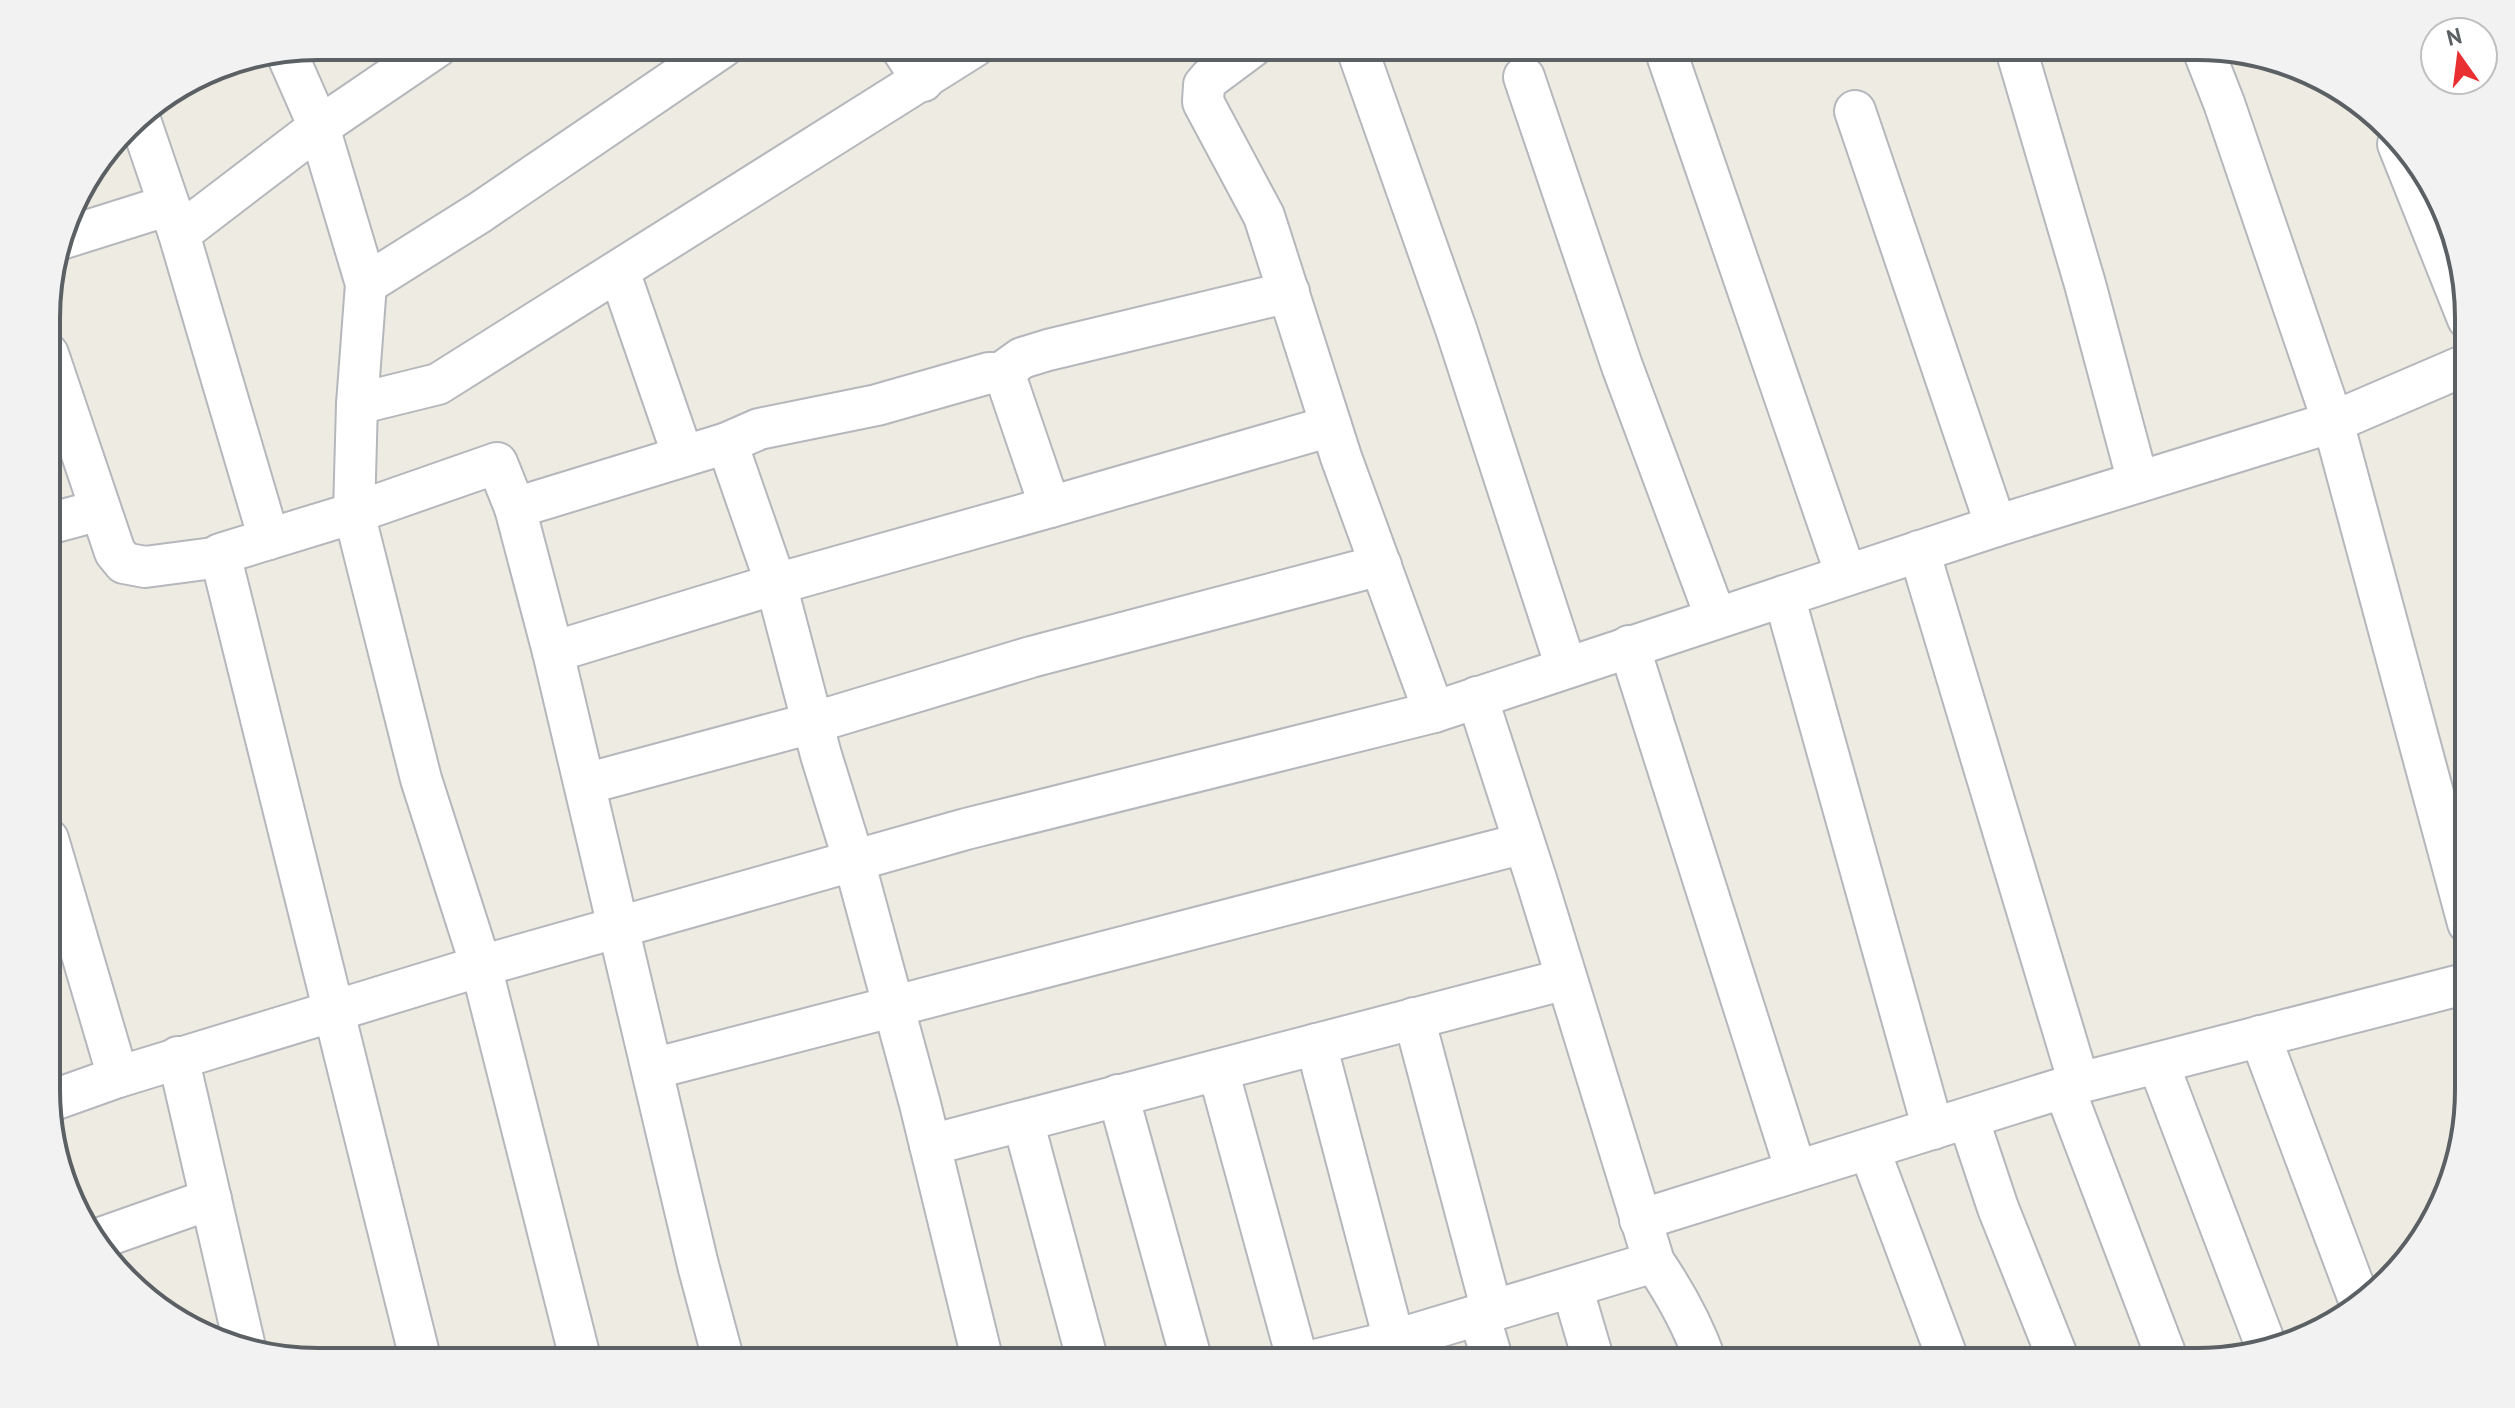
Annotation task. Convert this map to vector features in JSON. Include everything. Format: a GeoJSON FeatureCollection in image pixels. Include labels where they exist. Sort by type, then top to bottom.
{"type":"FeatureCollection","features":[{"type":"Feature","properties":{"kind":"street"},"geometry":{"type":"LineString","coordinates":[[1361,60],[1456,329],[1566,667]]}},
{"type":"Feature","properties":{"kind":"street"},"geometry":{"type":"LineString","coordinates":[[1669,60],[1846,575]]}},
{"type":"Feature","properties":{"kind":"street"},"geometry":{"type":"LineString","coordinates":[[2019,60],[2085,284],[2138,482]]}},
{"type":"Feature","properties":{"kind":"street"},"geometry":{"type":"LineString","coordinates":[[73,237],[174,219],[416,61]]}},
{"type":"Feature","properties":{"kind":"street"},"geometry":{"type":"LineString","coordinates":[[366,284],[479,213],[702,61]]}},
{"type":"Feature","properties":{"kind":"street"},"geometry":{"type":"LineString","coordinates":[[910,61],[923,81]]}},
{"type":"Feature","properties":{"kind":"street"},"geometry":{"type":"LineString","coordinates":[[357,404],[438,384],[953,61]]}},
{"type":"Feature","properties":{"kind":"street"},"geometry":{"type":"LineString","coordinates":[[1234,61],[1204,85],[1203,102],[1264,216],[1331,426],[1434,712]]}},
{"type":"Feature","properties":{"kind":"street"},"geometry":{"type":"LineString","coordinates":[[2207,61],[2333,422],[2454,864]]}},
{"type":"Feature","properties":{"kind":"street"},"geometry":{"type":"LineString","coordinates":[[291,62],[319,127],[366,284],[357,404],[354,513],[421,779],[481,966],[577,1348]]}},
{"type":"Feature","properties":{"kind":"street"},"geometry":{"type":"LineString","coordinates":[[1524,77],[1622,366],[1716,618]]}},
{"type":"Feature","properties":{"kind":"street"},"geometry":{"type":"LineString","coordinates":[[1855,111],[1996,526]]}},
{"type":"Feature","properties":{"kind":"street"},"geometry":{"type":"LineString","coordinates":[[143,129],[174,219],[269,539]]}},
{"type":"Feature","properties":{"kind":"street"},"geometry":{"type":"LineString","coordinates":[[2409,173],[2451,277]]}},
{"type":"Feature","properties":{"kind":"street"},"geometry":{"type":"LineString","coordinates":[[619,271],[683,456]]}},
{"type":"Feature","properties":{"kind":"street"},"geometry":{"type":"LineString","coordinates":[[515,508],[727,443],[759,429],[877,405],[989,373],[1001,373],[1022,358],[1048,350],[1289,292]]}},
{"type":"Feature","properties":{"kind":"street"},"geometry":{"type":"LineString","coordinates":[[60,1098],[178,1057],[481,966],[966,829],[1434,712],[1996,526],[2333,422],[2454,370]]}},
{"type":"Feature","properties":{"kind":"street"},"geometry":{"type":"LineString","coordinates":[[1001,373],[1007,381],[1050,507]]}},
{"type":"Feature","properties":{"kind":"street"},"geometry":{"type":"LineString","coordinates":[[60,390],[115,552],[124,563],[145,567],[221,557]]}},
{"type":"Feature","properties":{"kind":"street"},"geometry":{"type":"LineString","coordinates":[[553,652],[776,584],[1331,426]]}},
{"type":"Feature","properties":{"kind":"street"},"geometry":{"type":"LineString","coordinates":[[727,443],[776,584],[812,723],[854,861],[930,1145],[979,1348]]}},
{"type":"Feature","properties":{"kind":"street"},"geometry":{"type":"LineString","coordinates":[[418,1348],[220,554],[354,513],[497,463],[515,508],[553,652],[721,1348]]}},
{"type":"Feature","properties":{"kind":"street"},"geometry":{"type":"LineString","coordinates":[[60,521],[100,510]]}},
{"type":"Feature","properties":{"kind":"street"},"geometry":{"type":"LineString","coordinates":[[1919,551],[2072,1086],[2163,1347]]}},
{"type":"Feature","properties":{"kind":"street"},"geometry":{"type":"LineString","coordinates":[[585,784],[812,723],[1031,657],[1381,565]]}},
{"type":"Feature","properties":{"kind":"street"},"geometry":{"type":"LineString","coordinates":[[1784,596],[1950,1123],[1998,1208],[2053,1347]]}},
{"type":"Feature","properties":{"kind":"street"},"geometry":{"type":"LineString","coordinates":[[1629,646],[1796,1171]]}},
{"type":"Feature","properties":{"kind":"street"},"geometry":{"type":"LineString","coordinates":[[1477,697],[1654,1262],[1678,1297],[1700,1347]]}},
{"type":"Feature","properties":{"kind":"street"},"geometry":{"type":"LineString","coordinates":[[652,1069],[1524,843]]}},
{"type":"Feature","properties":{"kind":"street"},"geometry":{"type":"LineString","coordinates":[[60,880],[118,1077]]}},
{"type":"Feature","properties":{"kind":"street"},"geometry":{"type":"LineString","coordinates":[[930,1145],[1566,979]]}},
{"type":"Feature","properties":{"kind":"street"},"geometry":{"type":"LineString","coordinates":[[1640,1220],[2072,1086],[2454,987]]}},
{"type":"Feature","properties":{"kind":"street"},"geometry":{"type":"LineString","coordinates":[[1414,1018],[1486,1313],[1491,1347]]}},
{"type":"Feature","properties":{"kind":"street"},"geometry":{"type":"LineString","coordinates":[[2260,1036],[2356,1293]]}},
{"type":"Feature","properties":{"kind":"street"},"geometry":{"type":"LineString","coordinates":[[1316,1044],[1390,1347]]}},
{"type":"Feature","properties":{"kind":"street"},"geometry":{"type":"LineString","coordinates":[[178,1057],[242,1336]]}},
{"type":"Feature","properties":{"kind":"street"},"geometry":{"type":"LineString","coordinates":[[2158,1063],[2263,1339]]}},
{"type":"Feature","properties":{"kind":"street"},"geometry":{"type":"LineString","coordinates":[[1218,1070],[1294,1347]]}},
{"type":"Feature","properties":{"kind":"street"},"geometry":{"type":"LineString","coordinates":[[1118,1095],[1188,1348]]}},
{"type":"Feature","properties":{"kind":"street"},"geometry":{"type":"LineString","coordinates":[[1023,1121],[1084,1348]]}},
{"type":"Feature","properties":{"kind":"street"},"geometry":{"type":"LineString","coordinates":[[1869,1149],[1943,1347]]}},
{"type":"Feature","properties":{"kind":"street"},"geometry":{"type":"LineString","coordinates":[[105,1236],[211,1199]]}},
{"type":"Feature","properties":{"kind":"street"},"geometry":{"type":"LineString","coordinates":[[1392,1347],[1486,1313],[1654,1262]]}},
{"type":"Feature","properties":{"kind":"street"},"geometry":{"type":"LineString","coordinates":[[1572,1287],[1590,1347]]}}]}
